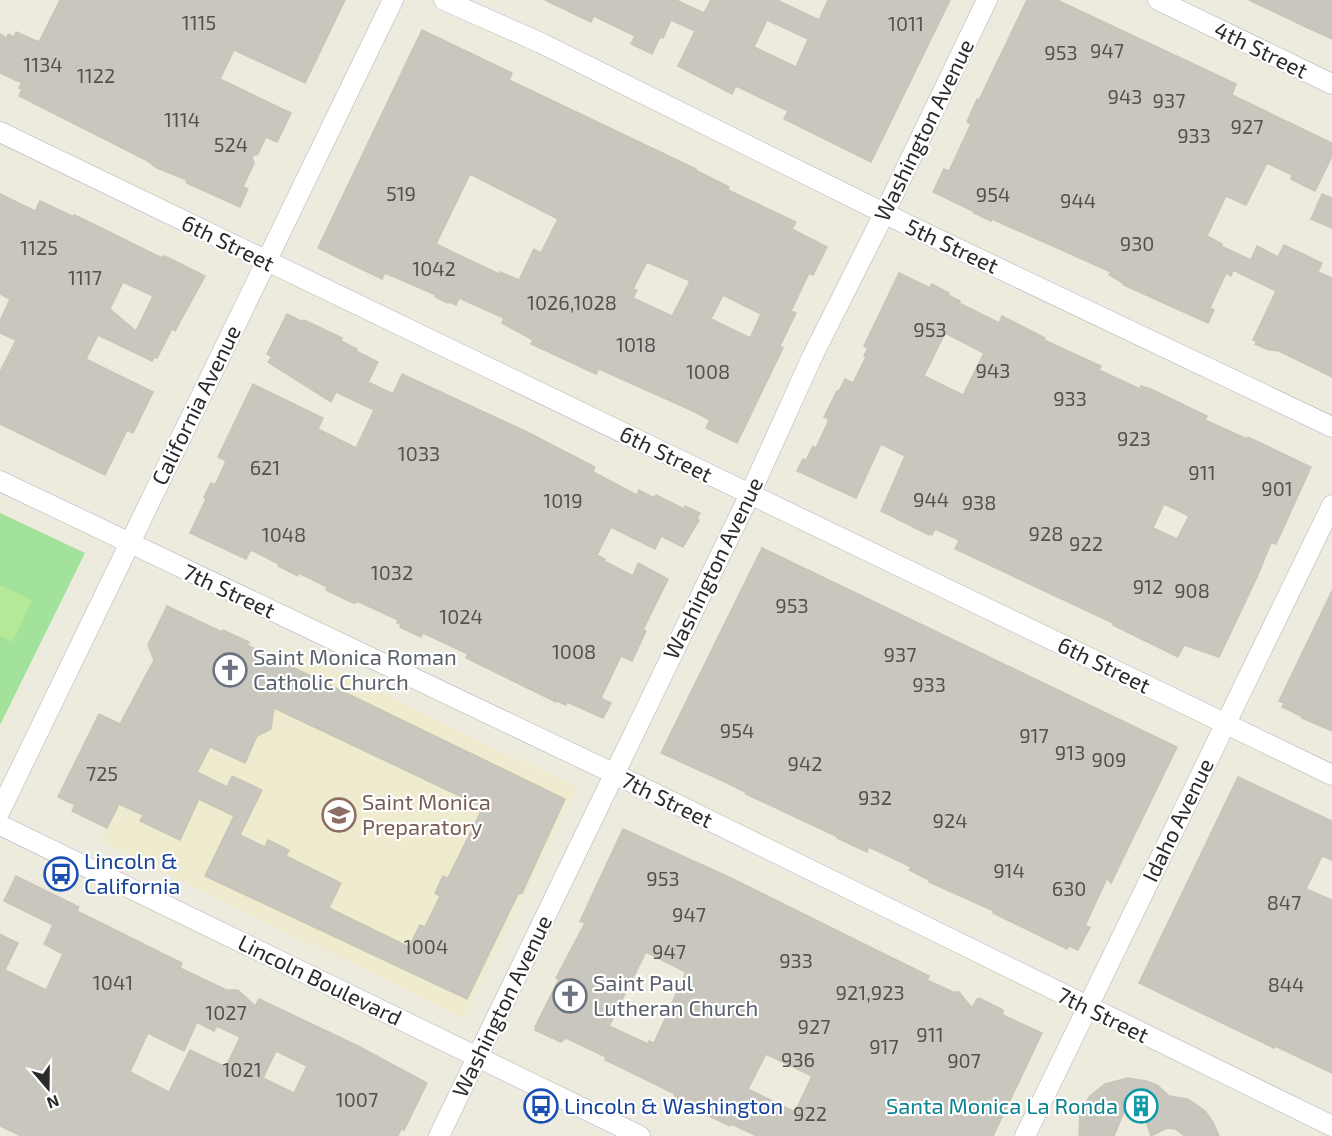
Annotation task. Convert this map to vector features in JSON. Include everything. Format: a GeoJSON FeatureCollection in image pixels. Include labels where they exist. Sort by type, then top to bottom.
{"type":"FeatureCollection","features":[{"type":"Feature","properties":{"kind":"street","name":"California Avenue"},"geometry":{"type":"LineString","coordinates":[[0,811],[393,0]]}},
{"type":"Feature","properties":{"kind":"street","name":"5th Street"},"geometry":{"type":"LineString","coordinates":[[444,0],[541,43],[884,214],[1332,428]]}},
{"type":"Feature","properties":{"kind":"street","name":"Washington Avenue"},"geometry":{"type":"LineString","coordinates":[[439,1136],[750,494],[813,355],[987,0]]}},
{"type":"Feature","properties":{"kind":"street","name":"4th Street"},"geometry":{"type":"LineString","coordinates":[[1158,0],[1332,84]]}},
{"type":"Feature","properties":{"kind":"street","name":"6th Street"},"geometry":{"type":"LineString","coordinates":[[0,132],[1332,776]]}},
{"type":"Feature","properties":{"kind":"street","name":"7th Street"},"geometry":{"type":"LineString","coordinates":[[0,481],[615,774],[1332,1126]]}},
{"type":"Feature","properties":{"kind":"street","name":"Idaho Avenue"},"geometry":{"type":"LineString","coordinates":[[1025,1136],[1332,505]]}},
{"type":"Feature","properties":{"kind":"street","name":"Lincoln Boulevard"},"geometry":{"type":"LineString","coordinates":[[0,825],[640,1136]]}},
{"type":"Feature","properties":{"kind":"shaded area","name":"Saint Monica Preparatory"},"geometry":{"type":"Polygon","coordinates":[[[287,647],[577,788],[463,1018],[102,842],[159,726],[231,760],[287,647]]]}},
{"type":"Feature","properties":{"kind":"green space"},"geometry":{"type":"Polygon","coordinates":[[[0,513],[85,553],[0,725],[0,513]]]}},
{"type":"Feature","properties":{"kind":"green space"},"geometry":{"type":"Polygon","coordinates":[[[0,585],[32,600],[13,642],[0,636],[0,585]]]}},
{"type":"Feature","properties":{"kind":"building"},"geometry":{"type":"Polygon","coordinates":[[[60,0],[345,0],[305,83],[234,50],[220,79],[291,113],[277,142],[266,137],[258,154],[252,156],[254,163],[243,187],[248,189],[240,207],[189,184],[187,180],[157,168],[146,160],[19,96],[22,83],[0,73],[0,34],[7,38],[8,34],[14,37],[16,32],[39,42],[60,0]]]}},
{"type":"Feature","properties":{"kind":"building"},"geometry":{"type":"Polygon","coordinates":[[[545,0],[676,0],[704,13],[711,0],[777,0],[819,20],[828,0],[950,0],[871,162],[784,119],[788,111],[736,86],[732,94],[678,66],[695,31],[671,20],[652,54],[631,44],[635,36],[594,16],[591,22],[545,0]],[[767,20],[754,47],[796,67],[808,39],[767,20]]]}},
{"type":"Feature","properties":{"kind":"building"},"geometry":{"type":"Polygon","coordinates":[[[1027,0],[1057,0],[1236,84],[1232,95],[1332,143],[1332,156],[1315,191],[1291,179],[1292,175],[1267,163],[1246,205],[1226,196],[1207,236],[1222,244],[1221,246],[1251,260],[1257,246],[1278,257],[1284,245],[1322,263],[1318,272],[1332,278],[1332,377],[1279,351],[1269,350],[1255,344],[1257,342],[1253,340],[1276,291],[1233,270],[1231,276],[1226,273],[1210,308],[1214,310],[1208,323],[1124,285],[1109,275],[1111,272],[992,219],[991,221],[933,192],[944,169],[949,171],[971,124],[967,122],[977,99],[979,100],[1027,0]]]}},
{"type":"Feature","properties":{"kind":"building"},"geometry":{"type":"Polygon","coordinates":[[[1249,0],[1332,0],[1332,39],[1308,28],[1249,0]]]}},
{"type":"Feature","properties":{"kind":"building"},"geometry":{"type":"Polygon","coordinates":[[[422,30],[512,73],[509,80],[696,169],[729,187],[728,190],[796,222],[792,229],[827,247],[813,275],[809,273],[791,311],[796,313],[780,346],[783,348],[737,443],[706,428],[710,420],[693,411],[599,369],[596,374],[531,344],[533,340],[502,323],[504,318],[459,298],[456,305],[448,303],[435,297],[436,295],[385,273],[382,279],[318,248],[422,30]],[[470,174],[436,244],[499,274],[500,272],[519,280],[534,249],[541,253],[558,219],[470,174]],[[647,262],[633,289],[637,290],[633,298],[672,316],[690,281],[647,262]],[[723,295],[711,319],[750,338],[761,314],[723,295]]]}},
{"type":"Feature","properties":{"kind":"building"},"geometry":{"type":"Polygon","coordinates":[[[0,194],[35,211],[40,201],[205,276],[175,331],[172,329],[157,358],[154,357],[152,361],[98,335],[86,359],[153,392],[133,433],[127,430],[105,475],[0,424],[0,372],[16,340],[0,333],[0,321],[10,299],[0,294],[0,194]],[[123,282],[110,309],[136,331],[153,296],[123,282]]]}},
{"type":"Feature","properties":{"kind":"building"},"geometry":{"type":"Polygon","coordinates":[[[1322,194],[1332,198],[1332,228],[1311,219],[1322,194]]]}},
{"type":"Feature","properties":{"kind":"building"},"geometry":{"type":"Polygon","coordinates":[[[899,273],[930,288],[932,284],[949,293],[948,295],[960,301],[959,303],[999,323],[1002,316],[1045,338],[1044,340],[1101,366],[1099,370],[1140,389],[1141,386],[1153,390],[1207,416],[1205,420],[1247,439],[1248,437],[1311,467],[1276,544],[1271,543],[1219,657],[1184,645],[1178,657],[1113,623],[955,549],[959,540],[935,529],[932,535],[930,533],[929,535],[881,511],[905,456],[881,444],[856,498],[797,471],[813,446],[816,448],[828,422],[828,419],[824,417],[837,391],[845,379],[853,383],[866,357],[864,356],[868,348],[864,346],[899,273]],[[945,333],[924,376],[963,395],[984,353],[945,333]],[[1164,504],[1153,528],[1177,539],[1189,516],[1164,504]]]}},
{"type":"Feature","properties":{"kind":"building"},"geometry":{"type":"Polygon","coordinates":[[[287,314],[342,338],[341,341],[357,349],[356,351],[378,362],[368,382],[393,394],[402,374],[525,431],[595,467],[593,472],[637,495],[639,490],[654,498],[656,495],[684,509],[685,506],[700,513],[697,519],[699,520],[683,547],[661,536],[655,549],[611,527],[597,555],[633,576],[638,563],[668,579],[643,630],[646,631],[632,661],[621,656],[601,698],[611,703],[603,718],[567,702],[566,705],[556,702],[466,658],[468,654],[423,633],[421,637],[400,627],[398,620],[357,601],[353,603],[326,590],[327,587],[299,573],[298,576],[251,550],[246,559],[190,533],[211,483],[215,485],[226,461],[218,457],[253,384],[323,418],[318,429],[356,448],[374,410],[336,392],[331,402],[268,362],[272,357],[267,354],[287,314]]]}},
{"type":"Feature","properties":{"kind":"building"},"geometry":{"type":"Polygon","coordinates":[[[762,548],[1177,747],[1111,883],[1107,878],[1085,926],[1090,927],[1078,950],[1069,946],[1067,949],[993,913],[994,911],[929,882],[909,870],[911,867],[869,847],[867,852],[661,753],[762,548]]]}},
{"type":"Feature","properties":{"kind":"building"},"geometry":{"type":"Polygon","coordinates":[[[1332,591],[1332,731],[1282,707],[1284,703],[1279,701],[1332,591]]]}},
{"type":"Feature","properties":{"kind":"building"},"geometry":{"type":"Polygon","coordinates":[[[167,606],[249,642],[247,645],[565,799],[522,893],[518,894],[467,999],[205,876],[234,816],[199,799],[180,840],[140,821],[143,815],[119,804],[107,828],[72,811],[75,805],[58,797],[99,714],[120,724],[154,660],[148,645],[167,606]],[[274,708],[271,729],[257,736],[245,763],[210,747],[197,772],[227,787],[232,776],[262,790],[240,835],[265,847],[268,840],[289,850],[286,856],[341,883],[329,908],[409,947],[420,925],[425,927],[440,896],[435,893],[443,876],[448,878],[483,807],[274,708]]]}},
{"type":"Feature","properties":{"kind":"building"},"geometry":{"type":"Polygon","coordinates":[[[1238,777],[1332,821],[1332,860],[1322,856],[1306,889],[1332,900],[1332,1073],[1275,1046],[1274,1048],[1139,983],[1238,777]]]}},
{"type":"Feature","properties":{"kind":"building"},"geometry":{"type":"Polygon","coordinates":[[[623,829],[731,878],[929,976],[927,980],[953,992],[959,992],[972,1008],[979,998],[1003,1010],[1003,1015],[1042,1033],[993,1136],[757,1136],[673,1099],[675,1094],[605,1060],[606,1057],[566,1038],[561,1042],[535,1030],[559,979],[556,978],[585,923],[580,921],[623,829]],[[646,952],[609,1026],[648,1044],[649,1041],[654,1043],[686,972],[646,952]],[[766,1054],[748,1089],[795,1112],[812,1076],[766,1054]]]}},
{"type":"Feature","properties":{"kind":"building"},"geometry":{"type":"Polygon","coordinates":[[[16,876],[79,907],[77,911],[182,963],[180,968],[226,990],[238,990],[255,1006],[259,999],[358,1046],[427,1083],[404,1130],[401,1129],[398,1136],[21,1136],[0,1126],[0,934],[18,943],[5,970],[46,990],[63,954],[44,944],[53,925],[4,901],[16,876]],[[197,1022],[184,1051],[148,1033],[130,1072],[169,1092],[190,1050],[226,1067],[240,1037],[217,1026],[214,1031],[197,1022]],[[276,1051],[263,1078],[294,1093],[307,1066],[276,1051]]]}},
{"type":"Feature","properties":{"kind":"building","name":"Santa Monica La Ronda"},"geometry":{"type":"Polygon","coordinates":[[[1128,1078],[1157,1085],[1169,1096],[1187,1099],[1194,1103],[1205,1111],[1219,1136],[1185,1136],[1175,1129],[1167,1128],[1151,1136],[1145,1118],[1127,1105],[1114,1136],[1079,1136],[1080,1116],[1089,1097],[1105,1084],[1128,1078]]]}},
{"type":"Feature","properties":{"kind":"place","name":"Saint Monica Roman Catholic Church"},"geometry":{"type":"Point","coordinates":[230,670]}},
{"type":"Feature","properties":{"kind":"place","name":"Saint Monica Preparatory"},"geometry":{"type":"Point","coordinates":[339,815]}},
{"type":"Feature","properties":{"kind":"place","name":"Lincoln & California"},"geometry":{"type":"Point","coordinates":[61,874]}},
{"type":"Feature","properties":{"kind":"place","name":"Saint Paul Lutheran Church"},"geometry":{"type":"Point","coordinates":[570,996]}},
{"type":"Feature","properties":{"kind":"place","name":"Lincoln & Washington"},"geometry":{"type":"Point","coordinates":[541,1106]}},
{"type":"Feature","properties":{"kind":"place","name":"Santa Monica La Ronda"},"geometry":{"type":"Point","coordinates":[1141,1106]}}]}
